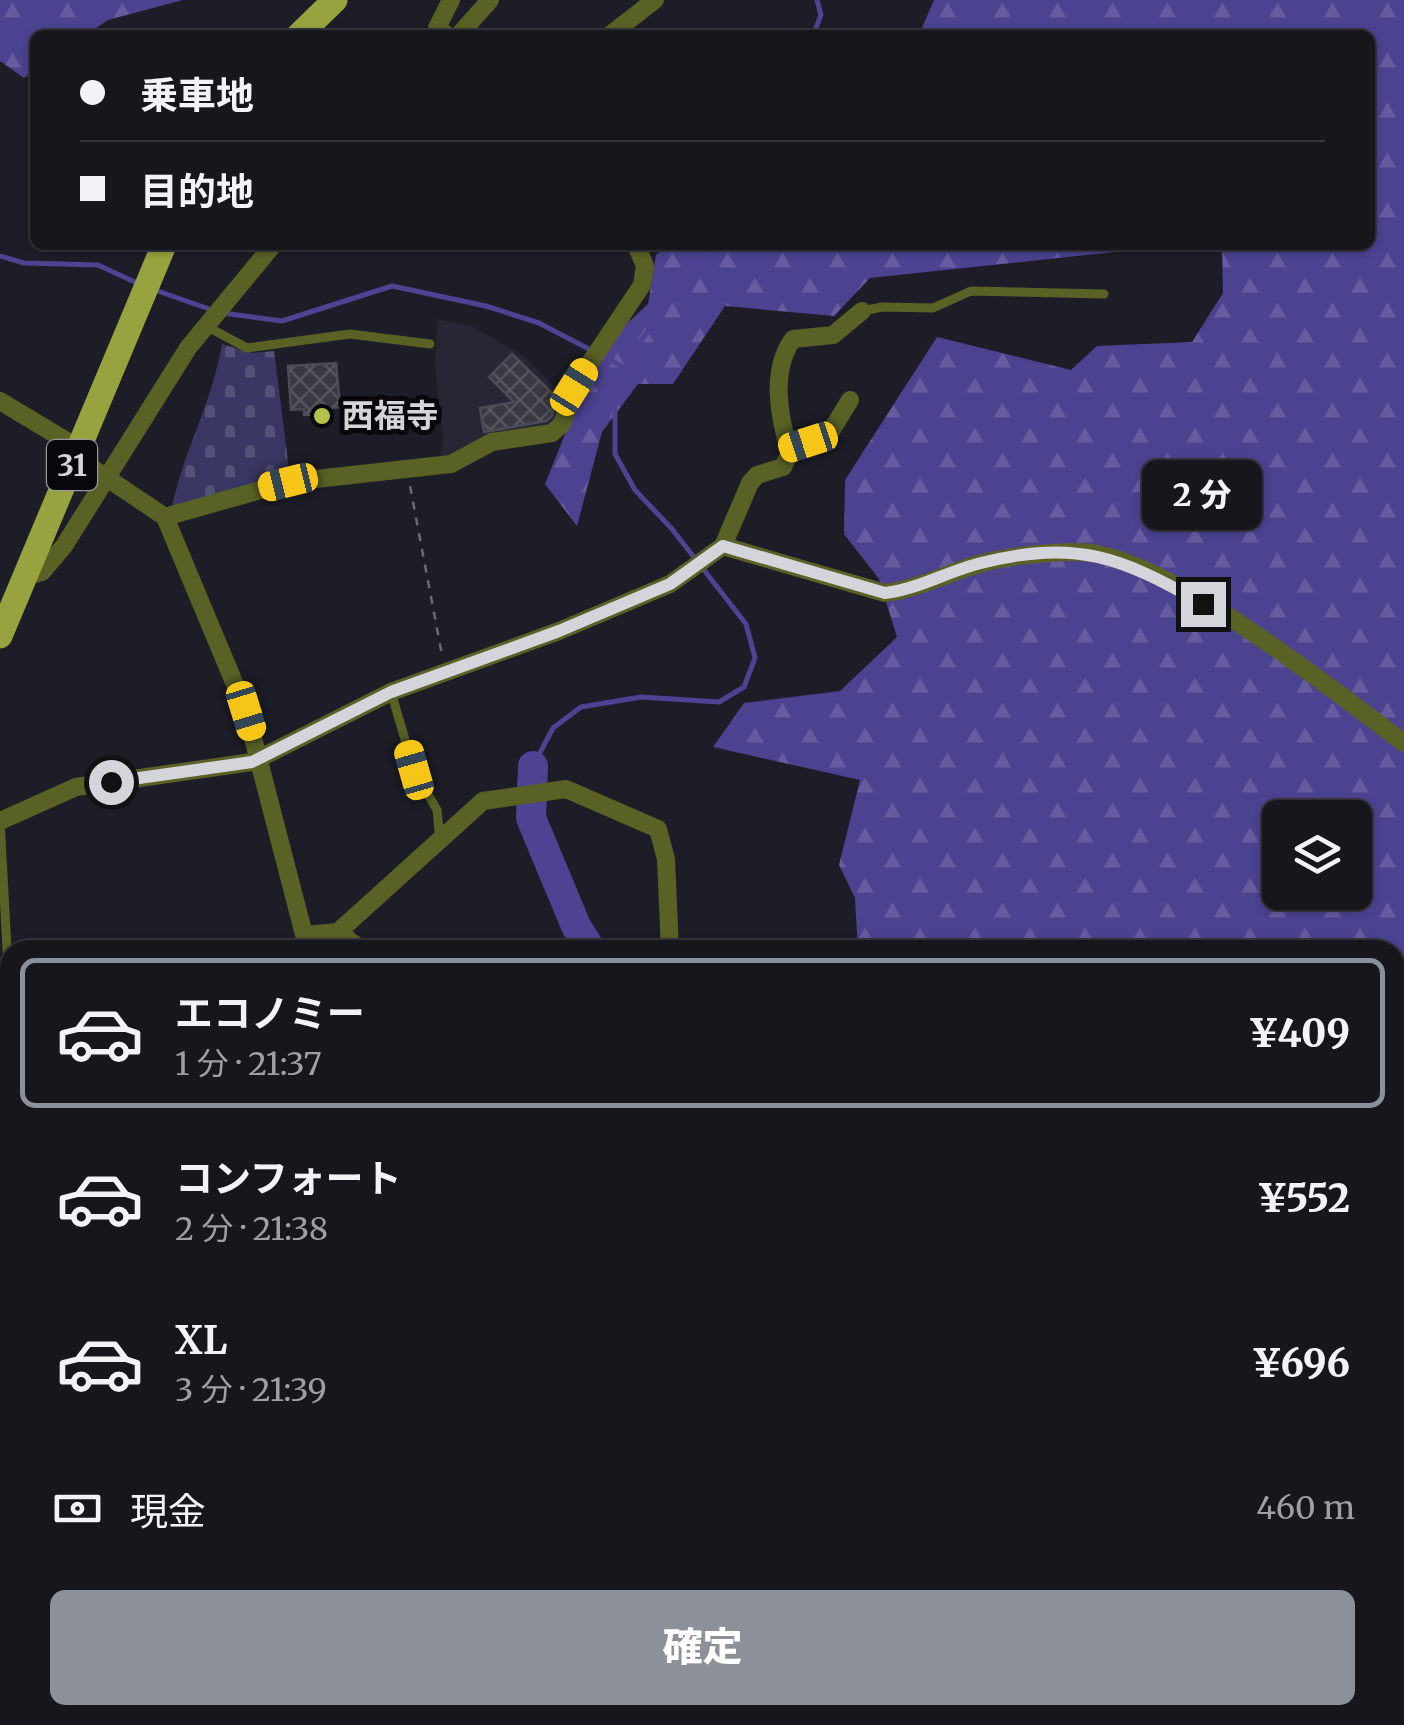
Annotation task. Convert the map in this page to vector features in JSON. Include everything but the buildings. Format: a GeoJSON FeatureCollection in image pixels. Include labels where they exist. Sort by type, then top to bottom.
{"type":"FeatureCollection","features":[{"type":"Feature","properties":{"kind":"main road"},"geometry":{"type":"LineString","coordinates":[[313,30],[336,0]]}},
{"type":"Feature","properties":{"kind":"main road","name":"31"},"geometry":{"type":"LineString","coordinates":[[0,636],[162,250]]}},
{"type":"Feature","properties":{"kind":"street"},"geometry":{"type":"LineString","coordinates":[[440,30],[437,28],[451,0]]}},
{"type":"Feature","properties":{"kind":"street"},"geometry":{"type":"LineString","coordinates":[[463,30],[490,0]]}},
{"type":"Feature","properties":{"kind":"street"},"geometry":{"type":"LineString","coordinates":[[616,30],[655,0]]}},
{"type":"Feature","properties":{"kind":"street"},"geometry":{"type":"LineString","coordinates":[[26,576],[42,572],[51,563],[174,368],[269,250]]}},
{"type":"Feature","properties":{"kind":"street"},"geometry":{"type":"LineString","coordinates":[[165,518],[288,482],[451,464],[492,442],[552,434],[562,424],[574,387],[642,284],[645,266],[638,250]]}},
{"type":"Feature","properties":{"kind":"street"},"geometry":{"type":"LineString","coordinates":[[0,821],[76,786],[260,758],[391,692],[559,631],[685,573],[716,551],[750,483],[758,475],[782,467],[789,448],[778,412],[780,356],[793,339],[834,335],[862,311]]}},
{"type":"Feature","properties":{"kind":"street"},"geometry":{"type":"LineString","coordinates":[[789,448],[828,436],[850,400]]}},
{"type":"Feature","properties":{"kind":"street"},"geometry":{"type":"LineString","coordinates":[[0,401],[70,443],[107,479],[165,518],[246,711],[305,940]]}},
{"type":"Feature","properties":{"kind":"street"},"geometry":{"type":"LineString","coordinates":[[716,551],[885,593],[905,590],[982,563],[1077,552],[1100,554],[1154,576],[1270,642],[1404,743]]}},
{"type":"Feature","properties":{"kind":"street"},"geometry":{"type":"LineString","coordinates":[[315,940],[338,932],[440,843],[471,810],[500,796],[555,788],[566,789],[658,829],[666,859],[670,940]]}},
{"type":"Feature","properties":{"kind":"street"},"geometry":{"type":"LineString","coordinates":[[338,932],[349,940]]}},
{"type":"Feature","properties":{"kind":"lane"},"geometry":{"type":"LineString","coordinates":[[862,311],[882,306],[933,308],[971,291],[1104,294]]}},
{"type":"Feature","properties":{"kind":"lane"},"geometry":{"type":"LineString","coordinates":[[206,326],[247,348],[350,334],[430,344]]}},
{"type":"Feature","properties":{"kind":"lane"},"geometry":{"type":"LineString","coordinates":[[391,692],[414,770],[437,810],[440,843]]}},
{"type":"Feature","properties":{"kind":"lane"},"geometry":{"type":"LineString","coordinates":[[0,821],[7,940]]}},
{"type":"Feature","properties":{"kind":"path"},"geometry":{"type":"LineString","coordinates":[[407,469],[446,674]]}},
{"type":"Feature","properties":{"kind":"shaded area"},"geometry":{"type":"Polygon","coordinates":[[[438,319],[472,326],[525,357],[561,394],[556,417],[548,427],[439,461],[443,440],[435,362],[438,319]]]}},
{"type":"Feature","properties":{"kind":"green space"},"geometry":{"type":"Polygon","coordinates":[[[0,0],[183,0],[108,20],[93,30],[30,30],[30,74],[24,78],[0,61],[0,0]]]}},
{"type":"Feature","properties":{"kind":"green space"},"geometry":{"type":"Polygon","coordinates":[[[934,0],[1404,0],[1404,940],[857,940],[855,898],[839,865],[860,780],[713,747],[744,703],[840,691],[897,637],[879,579],[844,534],[845,480],[937,337],[1071,370],[1097,346],[1192,342],[1223,293],[1222,250],[1375,250],[1375,30],[921,30],[934,0]]]}},
{"type":"Feature","properties":{"kind":"green space"},"geometry":{"type":"Polygon","coordinates":[[[662,250],[1134,250],[870,278],[834,316],[725,306],[673,384],[638,384],[602,432],[577,526],[545,484],[580,397],[618,332],[648,304],[656,255],[662,250]]]}},
{"type":"Feature","properties":{"kind":"green space"},"geometry":{"type":"Polygon","coordinates":[[[222,344],[252,353],[274,351],[290,477],[172,507],[212,386],[222,344]]]}},
{"type":"Feature","properties":{"kind":"waterway"},"geometry":{"type":"LineString","coordinates":[[815,30],[821,15],[817,0]]}},
{"type":"Feature","properties":{"kind":"waterway"},"geometry":{"type":"LineString","coordinates":[[533,766],[553,728],[581,707],[641,697],[719,702],[744,687],[755,658],[746,624],[672,529],[635,490],[615,454],[615,403],[634,351],[699,257],[710,250]]}},
{"type":"Feature","properties":{"kind":"waterway"},"geometry":{"type":"LineString","coordinates":[[0,256],[24,263],[98,265],[137,283]]}},
{"type":"Feature","properties":{"kind":"waterway"},"geometry":{"type":"LineString","coordinates":[[223,313],[282,321],[392,286],[486,306],[539,323],[627,369]]}},
{"type":"Feature","properties":{"kind":"waterway"},"geometry":{"type":"LineString","coordinates":[[152,289],[212,310]]}},
{"type":"Feature","properties":{"kind":"waterway"},"geometry":{"type":"LineString","coordinates":[[533,766],[531,818],[585,940]]}},
{"type":"Feature","properties":{"kind":"place","name":"西福寺"},"geometry":{"type":"Point","coordinates":[322,416]}},
{"type":"Feature","properties":{"kind":"route"},"geometry":{"type":"LineString","coordinates":[[111,782],[252,762],[391,692],[559,631],[670,584],[723,546],[885,593],[905,590],[982,563],[1077,552],[1100,554],[1154,576],[1203,604]]}}]}
